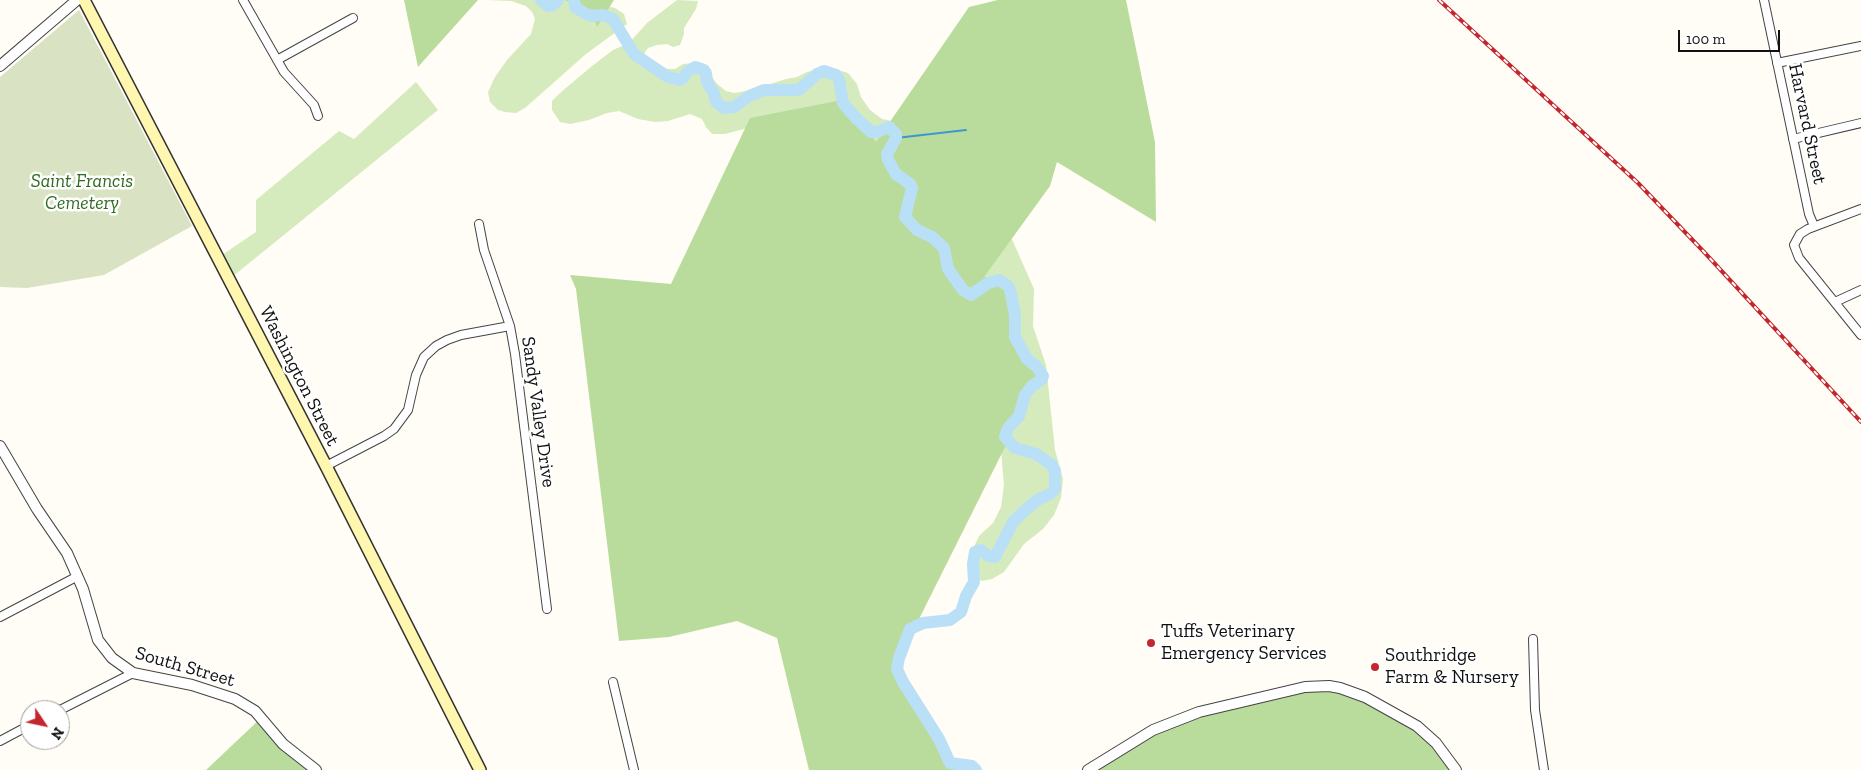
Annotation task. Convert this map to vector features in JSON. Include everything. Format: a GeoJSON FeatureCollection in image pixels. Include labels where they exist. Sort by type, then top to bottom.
{"type":"FeatureCollection","features":[{"type":"Feature","properties":{"kind":"main road","name":"Washington Street"},"geometry":{"type":"LineString","coordinates":[[84,0],[326,466],[480,770]]}},
{"type":"Feature","properties":{"kind":"street"},"geometry":{"type":"LineString","coordinates":[[0,66],[77,0]]}},
{"type":"Feature","properties":{"kind":"street"},"geometry":{"type":"LineString","coordinates":[[243,0],[277,60],[292,81],[314,105],[318,116]]}},
{"type":"Feature","properties":{"kind":"street","name":"Harvard Street"},"geometry":{"type":"LineString","coordinates":[[1764,0],[1814,226]]}},
{"type":"Feature","properties":{"kind":"street"},"geometry":{"type":"LineString","coordinates":[[277,60],[353,18]]}},
{"type":"Feature","properties":{"kind":"street"},"geometry":{"type":"LineString","coordinates":[[1777,63],[1861,46]]}},
{"type":"Feature","properties":{"kind":"street"},"geometry":{"type":"LineString","coordinates":[[1793,138],[1861,123]]}},
{"type":"Feature","properties":{"kind":"street"},"geometry":{"type":"LineString","coordinates":[[1861,208],[1814,226],[1800,234],[1794,245],[1799,258],[1861,335]]}},
{"type":"Feature","properties":{"kind":"street","name":"Sandy Valley Drive"},"geometry":{"type":"LineString","coordinates":[[478,224],[484,250],[510,326],[518,368],[547,609]]}},
{"type":"Feature","properties":{"kind":"street"},"geometry":{"type":"LineString","coordinates":[[1835,302],[1861,290]]}},
{"type":"Feature","properties":{"kind":"street"},"geometry":{"type":"LineString","coordinates":[[326,466],[394,429],[408,410],[419,367],[424,357],[436,346],[461,335],[510,326]]}},
{"type":"Feature","properties":{"kind":"street","name":"South Street"},"geometry":{"type":"LineString","coordinates":[[0,446],[37,509],[58,538],[78,576],[98,640],[112,658],[133,673],[192,685],[235,699],[254,711],[283,744],[316,770]]}},
{"type":"Feature","properties":{"kind":"street"},"geometry":{"type":"LineString","coordinates":[[0,617],[78,576]]}},
{"type":"Feature","properties":{"kind":"street"},"geometry":{"type":"LineString","coordinates":[[1533,639],[1535,710],[1544,770]]}},
{"type":"Feature","properties":{"kind":"street"},"geometry":{"type":"LineString","coordinates":[[70,705],[133,673]]}},
{"type":"Feature","properties":{"kind":"street"},"geometry":{"type":"LineString","coordinates":[[613,682],[634,770]]}},
{"type":"Feature","properties":{"kind":"street"},"geometry":{"type":"LineString","coordinates":[[1088,770],[1142,736],[1193,714],[1305,687],[1329,686],[1365,697],[1417,726],[1436,743],[1456,770]]}},
{"type":"Feature","properties":{"kind":"street"},"geometry":{"type":"LineString","coordinates":[[0,741],[20,730]]}},
{"type":"Feature","properties":{"kind":"green space"},"geometry":{"type":"Polygon","coordinates":[[[404,0],[478,0],[418,67],[404,0]]]}},
{"type":"Feature","properties":{"kind":"green space"},"geometry":{"type":"Polygon","coordinates":[[[486,0],[583,0],[615,8],[624,14],[627,24],[586,54],[525,108],[516,113],[505,112],[498,110],[490,102],[488,92],[495,77],[507,60],[531,34],[535,19],[532,12],[526,6],[511,1],[486,0]]]}},
{"type":"Feature","properties":{"kind":"green space"},"geometry":{"type":"Polygon","coordinates":[[[565,0],[614,0],[597,27],[592,13],[565,0]]]}},
{"type":"Feature","properties":{"kind":"green space"},"geometry":{"type":"Polygon","coordinates":[[[677,0],[698,1],[696,9],[684,28],[680,45],[673,47],[667,44],[657,45],[648,48],[644,54],[656,64],[667,69],[675,69],[683,64],[697,63],[707,68],[716,83],[726,91],[734,93],[751,90],[824,68],[848,73],[857,84],[861,97],[870,110],[882,119],[897,122],[1011,237],[1034,289],[1033,326],[1046,365],[1055,450],[1063,479],[1061,498],[1054,515],[1043,529],[1024,544],[1004,572],[992,579],[982,581],[973,575],[973,549],[979,536],[993,523],[1001,507],[1004,485],[1001,451],[778,120],[725,134],[712,134],[702,119],[690,114],[668,121],[655,122],[638,119],[619,111],[570,124],[560,122],[552,110],[552,101],[560,93],[613,50],[629,43],[647,23],[677,0]]]}},
{"type":"Feature","properties":{"kind":"green space"},"geometry":{"type":"Polygon","coordinates":[[[998,0],[1126,0],[1155,142],[1156,222],[1057,162],[1050,186],[984,277],[1004,282],[1007,285],[1015,315],[1015,337],[1027,359],[1037,367],[1043,376],[1025,395],[1019,416],[1006,432],[1005,437],[1008,441],[916,625],[907,634],[897,669],[903,682],[939,739],[950,763],[972,766],[976,770],[809,770],[777,638],[737,621],[669,637],[619,641],[576,289],[570,275],[671,284],[750,118],[847,99],[876,142],[969,7],[998,0]]]}},
{"type":"Feature","properties":{"kind":"green space","name":"Saint Francis Cemetery"},"geometry":{"type":"Polygon","coordinates":[[[79,10],[192,226],[104,275],[27,288],[0,287],[0,77],[79,10]]]}},
{"type":"Feature","properties":{"kind":"green space"},"geometry":{"type":"Polygon","coordinates":[[[416,82],[438,110],[232,277],[216,259],[256,232],[256,200],[339,131],[354,139],[416,82]]]}},
{"type":"Feature","properties":{"kind":"green space"},"geometry":{"type":"Polygon","coordinates":[[[1329,686],[1405,718],[1456,770],[1088,770],[1177,720],[1329,686]]]}},
{"type":"Feature","properties":{"kind":"green space"},"geometry":{"type":"Polygon","coordinates":[[[261,718],[316,770],[206,770],[261,718]]]}},
{"type":"Feature","properties":{"kind":"waterway"},"geometry":{"type":"LineString","coordinates":[[541,0],[548,6],[553,5],[558,0]]}},
{"type":"Feature","properties":{"kind":"waterway"},"geometry":{"type":"LineString","coordinates":[[574,0],[575,7],[586,14],[592,16],[604,15],[613,19],[634,54],[668,77],[680,80],[695,67],[704,70],[716,102],[724,108],[734,107],[749,96],[764,90],[800,89],[817,74],[824,71],[836,75],[839,79],[843,103],[855,117],[871,132],[877,132],[889,127],[896,134],[896,138],[887,154],[888,160],[896,174],[910,184],[912,188],[905,217],[917,230],[932,237],[944,248],[948,269],[963,290],[971,295],[988,283],[999,280],[1010,289],[1015,315],[1015,337],[1027,359],[1037,367],[1043,376],[1025,395],[1019,416],[1008,428],[1005,437],[1015,448],[1036,454],[1052,465],[1055,471],[1055,489],[1050,494],[1039,499],[1013,522],[995,557],[989,556],[981,550],[975,552],[973,564],[974,582],[966,596],[961,612],[950,620],[923,623],[910,629],[897,669],[903,682],[939,739],[950,763],[972,766],[976,770]]}},
{"type":"Feature","properties":{"kind":"waterway"},"geometry":{"type":"LineString","coordinates":[[896,138],[966,130]]}},
{"type":"Feature","properties":{"kind":"railway"},"geometry":{"type":"LineString","coordinates":[[1439,0],[1638,183],[1861,422]]}},
{"type":"Feature","properties":{"kind":"place","name":"Tuffs Veterinary Emergency Services"},"geometry":{"type":"Point","coordinates":[1151,643]}},
{"type":"Feature","properties":{"kind":"place","name":"Southridge Farm & Nursery"},"geometry":{"type":"Point","coordinates":[1375,667]}}]}
